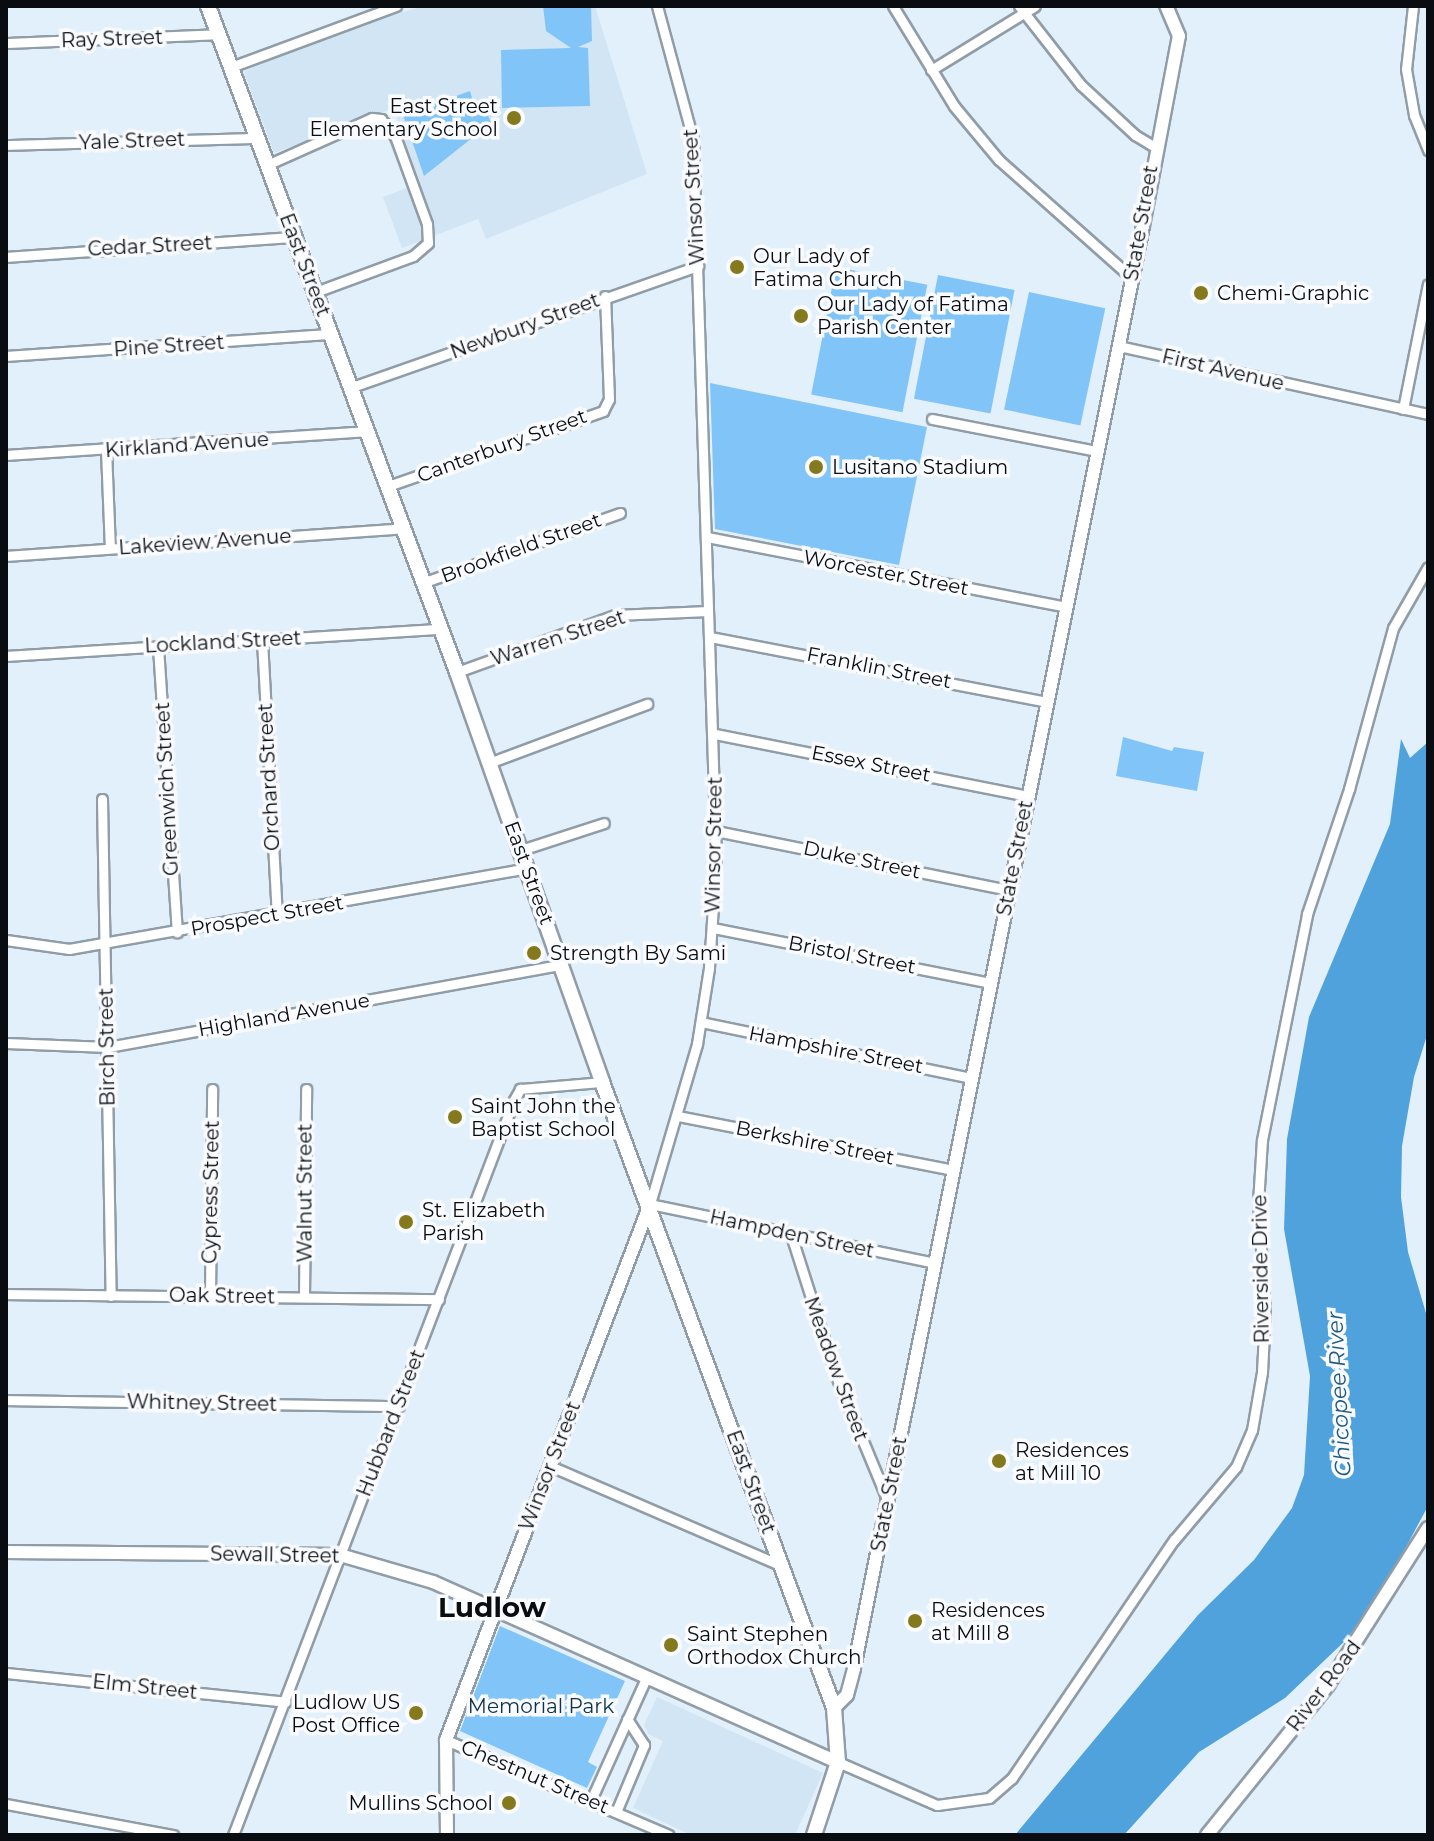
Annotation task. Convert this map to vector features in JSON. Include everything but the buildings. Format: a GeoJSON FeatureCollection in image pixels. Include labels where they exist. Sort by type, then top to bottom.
{"type":"FeatureCollection","features":[{"type":"Feature","properties":{"kind":"main road","name":"East Street"},"geometry":{"type":"LineString","coordinates":[[208,6],[457,672],[602,1082],[650,1204],[834,1708],[838,1762],[814,1835]]}},
{"type":"Feature","properties":{"kind":"street"},"geometry":{"type":"LineString","coordinates":[[231,67],[396,6]]}},
{"type":"Feature","properties":{"kind":"street","name":"Winsor Street"},"geometry":{"type":"LineString","coordinates":[[447,1835],[446,1740],[650,1204],[678,1116],[701,1022],[713,928],[715,734],[690,119],[657,6]]}},
{"type":"Feature","properties":{"kind":"street"},"geometry":{"type":"LineString","coordinates":[[893,6],[931,70],[999,160],[1131,277]]}},
{"type":"Feature","properties":{"kind":"street"},"geometry":{"type":"LineString","coordinates":[[931,70],[1021,10],[1035,6]]}},
{"type":"Feature","properties":{"kind":"street","name":"State Street"},"geometry":{"type":"LineString","coordinates":[[834,1708],[849,1690],[1119,346],[1155,147],[1179,36],[1166,6]]}},
{"type":"Feature","properties":{"kind":"street"},"geometry":{"type":"LineString","coordinates":[[1413,6],[1406,69],[1414,115],[1428,150]]}},
{"type":"Feature","properties":{"kind":"street"},"geometry":{"type":"LineString","coordinates":[[1021,10],[1081,85],[1135,135],[1155,147]]}},
{"type":"Feature","properties":{"kind":"street","name":"Ray Street"},"geometry":{"type":"LineString","coordinates":[[6,43],[218,34]]}},
{"type":"Feature","properties":{"kind":"street"},"geometry":{"type":"LineString","coordinates":[[269,164],[381,119],[395,136],[427,224],[428,243],[413,256],[315,292]]}},
{"type":"Feature","properties":{"kind":"street","name":"Yale Street"},"geometry":{"type":"LineString","coordinates":[[6,145],[258,138]]}},
{"type":"Feature","properties":{"kind":"street","name":"Cedar Street"},"geometry":{"type":"LineString","coordinates":[[6,257],[294,237]]}},
{"type":"Feature","properties":{"kind":"street","name":"Newbury Street"},"geometry":{"type":"LineString","coordinates":[[352,387],[698,266]]}},
{"type":"Feature","properties":{"kind":"street"},"geometry":{"type":"LineString","coordinates":[[1428,284],[1403,409],[1428,414]]}},
{"type":"Feature","properties":{"kind":"street","name":"Canterbury Street"},"geometry":{"type":"LineString","coordinates":[[388,486],[603,411],[609,399],[605,296]]}},
{"type":"Feature","properties":{"kind":"street","name":"Pine Street"},"geometry":{"type":"LineString","coordinates":[[6,356],[331,334]]}},
{"type":"Feature","properties":{"kind":"street","name":"First Avenue"},"geometry":{"type":"LineString","coordinates":[[1119,346],[1403,409]]}},
{"type":"Feature","properties":{"kind":"street"},"geometry":{"type":"LineString","coordinates":[[932,419],[1097,451]]}},
{"type":"Feature","properties":{"kind":"street","name":"Kirkland Avenue"},"geometry":{"type":"LineString","coordinates":[[6,455],[368,431]]}},
{"type":"Feature","properties":{"kind":"street"},"geometry":{"type":"LineString","coordinates":[[106,450],[110,548]]}},
{"type":"Feature","properties":{"kind":"street","name":"Brookfield Street"},"geometry":{"type":"LineString","coordinates":[[422,583],[620,513]]}},
{"type":"Feature","properties":{"kind":"street","name":"Lakeview Avenue"},"geometry":{"type":"LineString","coordinates":[[6,556],[403,528]]}},
{"type":"Feature","properties":{"kind":"street","name":"Worcester Street"},"geometry":{"type":"LineString","coordinates":[[707,537],[1066,607]]}},
{"type":"Feature","properties":{"kind":"street","name":"Riverside Drive"},"geometry":{"type":"LineString","coordinates":[[838,1762],[937,1805],[989,1798],[1012,1778],[1174,1540],[1236,1467],[1252,1430],[1262,1372],[1265,1313],[1258,1203],[1262,1140],[1307,914],[1349,789],[1393,628],[1428,567]]}},
{"type":"Feature","properties":{"kind":"street","name":"Warren Street"},"geometry":{"type":"LineString","coordinates":[[457,672],[615,615],[708,611]]}},
{"type":"Feature","properties":{"kind":"street","name":"Lockland Street"},"geometry":{"type":"LineString","coordinates":[[6,656],[440,629]]}},
{"type":"Feature","properties":{"kind":"street","name":"Franklin Street"},"geometry":{"type":"LineString","coordinates":[[710,637],[1047,702]]}},
{"type":"Feature","properties":{"kind":"street","name":"Orchard Street"},"geometry":{"type":"LineString","coordinates":[[262,640],[277,914]]}},
{"type":"Feature","properties":{"kind":"street","name":"Greenwich Street"},"geometry":{"type":"LineString","coordinates":[[158,647],[177,932]]}},
{"type":"Feature","properties":{"kind":"street"},"geometry":{"type":"LineString","coordinates":[[489,763],[647,704]]}},
{"type":"Feature","properties":{"kind":"street","name":"Essex Street"},"geometry":{"type":"LineString","coordinates":[[715,734],[1028,796]]}},
{"type":"Feature","properties":{"kind":"street","name":"Birch Street"},"geometry":{"type":"LineString","coordinates":[[102,799],[111,1296]]}},
{"type":"Feature","properties":{"kind":"street"},"geometry":{"type":"LineString","coordinates":[[521,850],[604,823]]}},
{"type":"Feature","properties":{"kind":"street","name":"Duke Street"},"geometry":{"type":"LineString","coordinates":[[716,831],[1009,890]]}},
{"type":"Feature","properties":{"kind":"street","name":"Prospect Street"},"geometry":{"type":"LineString","coordinates":[[6,940],[69,949],[528,868]]}},
{"type":"Feature","properties":{"kind":"street","name":"Bristol Street"},"geometry":{"type":"LineString","coordinates":[[713,928],[991,983]]}},
{"type":"Feature","properties":{"kind":"street","name":"Highland Avenue"},"geometry":{"type":"LineString","coordinates":[[6,1043],[108,1047],[561,965]]}},
{"type":"Feature","properties":{"kind":"street","name":"Hampshire Street"},"geometry":{"type":"LineString","coordinates":[[701,1022],[972,1078]]}},
{"type":"Feature","properties":{"kind":"street","name":"Hubbard Street"},"geometry":{"type":"LineString","coordinates":[[233,1835],[520,1089],[602,1082]]}},
{"type":"Feature","properties":{"kind":"street","name":"Cypress Street"},"geometry":{"type":"LineString","coordinates":[[210,1296],[212,1089]]}},
{"type":"Feature","properties":{"kind":"street","name":"Walnut Street"},"geometry":{"type":"LineString","coordinates":[[304,1297],[306,1089]]}},
{"type":"Feature","properties":{"kind":"street","name":"Berkshire Street"},"geometry":{"type":"LineString","coordinates":[[678,1116],[953,1170]]}},
{"type":"Feature","properties":{"kind":"street","name":"Hampden Street"},"geometry":{"type":"LineString","coordinates":[[650,1204],[935,1263]]}},
{"type":"Feature","properties":{"kind":"street","name":"Meadow Street"},"geometry":{"type":"LineString","coordinates":[[791,1235],[836,1376],[887,1499]]}},
{"type":"Feature","properties":{"kind":"street","name":"Oak Street"},"geometry":{"type":"LineString","coordinates":[[6,1294],[439,1299]]}},
{"type":"Feature","properties":{"kind":"street","name":"Whitney Street"},"geometry":{"type":"LineString","coordinates":[[6,1400],[399,1406]]}},
{"type":"Feature","properties":{"kind":"street"},"geometry":{"type":"LineString","coordinates":[[550,1466],[782,1566]]}},
{"type":"Feature","properties":{"kind":"street","name":"River Road"},"geometry":{"type":"LineString","coordinates":[[1207,1835],[1328,1685],[1428,1528]]}},
{"type":"Feature","properties":{"kind":"street","name":"Sewall Street"},"geometry":{"type":"LineString","coordinates":[[6,1552],[340,1555],[421,1578],[495,1608],[838,1762]]}},
{"type":"Feature","properties":{"kind":"street","name":"Elm Street"},"geometry":{"type":"LineString","coordinates":[[6,1673],[285,1702]]}},
{"type":"Feature","properties":{"kind":"street"},"geometry":{"type":"LineString","coordinates":[[591,1800],[647,1676]]}},
{"type":"Feature","properties":{"kind":"street"},"geometry":{"type":"LineString","coordinates":[[616,1812],[644,1745],[627,1719]]}},
{"type":"Feature","properties":{"kind":"street","name":"Chestnut Street"},"geometry":{"type":"LineString","coordinates":[[446,1740],[669,1835]]}},
{"type":"Feature","properties":{"kind":"street"},"geometry":{"type":"LineString","coordinates":[[6,1804],[173,1835]]}},
{"type":"Feature","properties":{"kind":"shaded area","name":"East Street Elementary School"},"geometry":{"type":"Polygon","coordinates":[[[424,6],[595,6],[647,174],[486,239],[478,219],[402,248],[383,197],[407,188],[386,134],[400,128],[394,108],[274,153],[244,72],[328,34],[424,6]]]}},
{"type":"Feature","properties":{"kind":"shaded area"},"geometry":{"type":"Polygon","coordinates":[[[657,1697],[823,1773],[795,1835],[691,1835],[633,1808],[663,1741],[648,1734],[644,1725],[657,1697]]]}},
{"type":"Feature","properties":{"kind":"green space"},"geometry":{"type":"Polygon","coordinates":[[[543,6],[591,6],[592,41],[578,47],[588,48],[590,106],[502,108],[501,50],[571,48],[546,31],[543,6]]]}},
{"type":"Feature","properties":{"kind":"green space"},"geometry":{"type":"Polygon","coordinates":[[[470,91],[475,109],[485,107],[491,123],[424,176],[403,115],[470,91]]]}},
{"type":"Feature","properties":{"kind":"green space"},"geometry":{"type":"Polygon","coordinates":[[[836,267],[927,285],[902,412],[811,395],[836,267]]]}},
{"type":"Feature","properties":{"kind":"green space"},"geometry":{"type":"Polygon","coordinates":[[[938,275],[1015,290],[991,414],[914,399],[938,275]]]}},
{"type":"Feature","properties":{"kind":"green space"},"geometry":{"type":"Polygon","coordinates":[[[1029,292],[1105,308],[1080,426],[1004,409],[1029,292]]]}},
{"type":"Feature","properties":{"kind":"green space","name":"Lusitano Stadium"},"geometry":{"type":"Polygon","coordinates":[[[710,383],[927,427],[899,565],[715,529],[710,383]]]}},
{"type":"Feature","properties":{"kind":"green space"},"geometry":{"type":"Polygon","coordinates":[[[1123,737],[1172,751],[1174,747],[1204,752],[1197,791],[1116,776],[1123,737]]]}},
{"type":"Feature","properties":{"kind":"green space","name":"Memorial Park"},"geometry":{"type":"Polygon","coordinates":[[[500,1626],[625,1681],[588,1762],[597,1767],[587,1788],[460,1731],[500,1626]]]}},
{"type":"Feature","properties":{"kind":"water","name":"Chicopee River"},"geometry":{"type":"Polygon","coordinates":[[[1401,739],[1410,758],[1428,742],[1428,1032],[1414,1077],[1402,1146],[1401,1197],[1408,1252],[1428,1320],[1428,1506],[1391,1575],[1347,1639],[1285,1698],[1199,1752],[1124,1835],[1015,1835],[1198,1615],[1254,1560],[1292,1508],[1304,1475],[1310,1376],[1284,1229],[1287,1139],[1309,1017],[1390,824],[1401,739]]]}},
{"type":"Feature","properties":{"kind":"place","name":"East Street Elementary School"},"geometry":{"type":"Point","coordinates":[514,118]}},
{"type":"Feature","properties":{"kind":"place","name":"Our Lady of Fatima Church"},"geometry":{"type":"Point","coordinates":[737,267]}},
{"type":"Feature","properties":{"kind":"place","name":"Chemi-Graphic"},"geometry":{"type":"Point","coordinates":[1201,293]}},
{"type":"Feature","properties":{"kind":"place","name":"Our Lady of Fatima Parish Center"},"geometry":{"type":"Point","coordinates":[801,316]}},
{"type":"Feature","properties":{"kind":"place","name":"Lusitano Stadium"},"geometry":{"type":"Point","coordinates":[816,467]}},
{"type":"Feature","properties":{"kind":"place","name":"Strength By Sami"},"geometry":{"type":"Point","coordinates":[534,953]}},
{"type":"Feature","properties":{"kind":"place","name":"Saint John the Baptist School"},"geometry":{"type":"Point","coordinates":[455,1117]}},
{"type":"Feature","properties":{"kind":"place","name":"St. Elizabeth Parish"},"geometry":{"type":"Point","coordinates":[406,1222]}},
{"type":"Feature","properties":{"kind":"place","name":"Residences at Mill 10"},"geometry":{"type":"Point","coordinates":[999,1461]}},
{"type":"Feature","properties":{"kind":"place","name":"Residences at Mill 8"},"geometry":{"type":"Point","coordinates":[915,1621]}},
{"type":"Feature","properties":{"kind":"place","name":"Saint Stephen Orthodox Church"},"geometry":{"type":"Point","coordinates":[671,1645]}},
{"type":"Feature","properties":{"kind":"place","name":"Ludlow US Post Office"},"geometry":{"type":"Point","coordinates":[416,1713]}},
{"type":"Feature","properties":{"kind":"place","name":"Mullins School"},"geometry":{"type":"Point","coordinates":[509,1803]}},
{"type":"Feature","properties":{"kind":"district","name":"Ludlow"},"geometry":{"type":"Point","coordinates":[492,1607]}}]}
